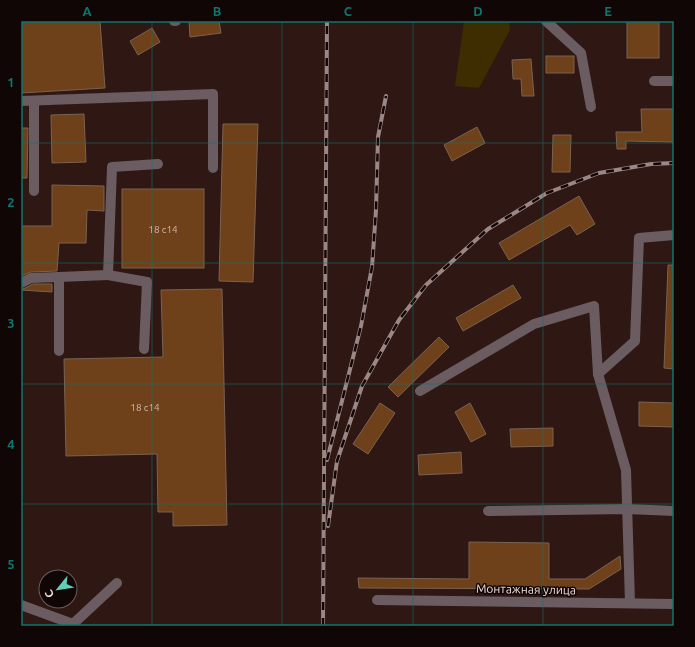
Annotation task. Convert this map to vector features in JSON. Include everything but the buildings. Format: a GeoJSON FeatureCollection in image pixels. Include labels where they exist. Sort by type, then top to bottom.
{"type":"FeatureCollection","features":[{"type":"Feature","properties":{"kind":"street"},"geometry":{"type":"LineString","coordinates":[[546,21],[581,53],[591,107]]}},
{"type":"Feature","properties":{"kind":"street"},"geometry":{"type":"LineString","coordinates":[[654,81],[674,81]]}},
{"type":"Feature","properties":{"kind":"street"},"geometry":{"type":"LineString","coordinates":[[21,101],[213,94],[213,168]]}},
{"type":"Feature","properties":{"kind":"street"},"geometry":{"type":"LineString","coordinates":[[34,101],[34,191]]}},
{"type":"Feature","properties":{"kind":"street"},"geometry":{"type":"LineString","coordinates":[[108,275],[112,167],[158,164]]}},
{"type":"Feature","properties":{"kind":"street"},"geometry":{"type":"LineString","coordinates":[[598,374],[634,341],[640,238],[674,235]]}},
{"type":"Feature","properties":{"kind":"street"},"geometry":{"type":"LineString","coordinates":[[21,283],[31,278],[108,275],[147,282],[144,349]]}},
{"type":"Feature","properties":{"kind":"street"},"geometry":{"type":"LineString","coordinates":[[59,278],[59,351]]}},
{"type":"Feature","properties":{"kind":"street"},"geometry":{"type":"LineString","coordinates":[[420,391],[534,324],[594,306],[598,374],[626,470],[630,603]]}},
{"type":"Feature","properties":{"kind":"street"},"geometry":{"type":"LineString","coordinates":[[488,511],[627,509],[674,511]]}},
{"type":"Feature","properties":{"kind":"street"},"geometry":{"type":"LineString","coordinates":[[21,605],[74,624],[117,583]]}},
{"type":"Feature","properties":{"kind":"street","name":"Монтажная улица"},"geometry":{"type":"LineString","coordinates":[[377,600],[674,604]]}},
{"type":"Feature","properties":{"kind":"shaded area"},"geometry":{"type":"Polygon","coordinates":[[[464,21],[509,21],[510,30],[479,88],[455,86],[464,21]]]}},
{"type":"Feature","properties":{"kind":"railway"},"geometry":{"type":"LineString","coordinates":[[323,626],[327,21]]}},
{"type":"Feature","properties":{"kind":"railway"},"geometry":{"type":"LineString","coordinates":[[327,460],[361,326],[372,267],[376,210],[378,137],[386,96]]}},
{"type":"Feature","properties":{"kind":"railway"},"geometry":{"type":"LineString","coordinates":[[328,526],[337,461],[362,386],[399,320],[426,285],[488,229],[547,193],[599,173],[651,164],[674,163]]}}]}
